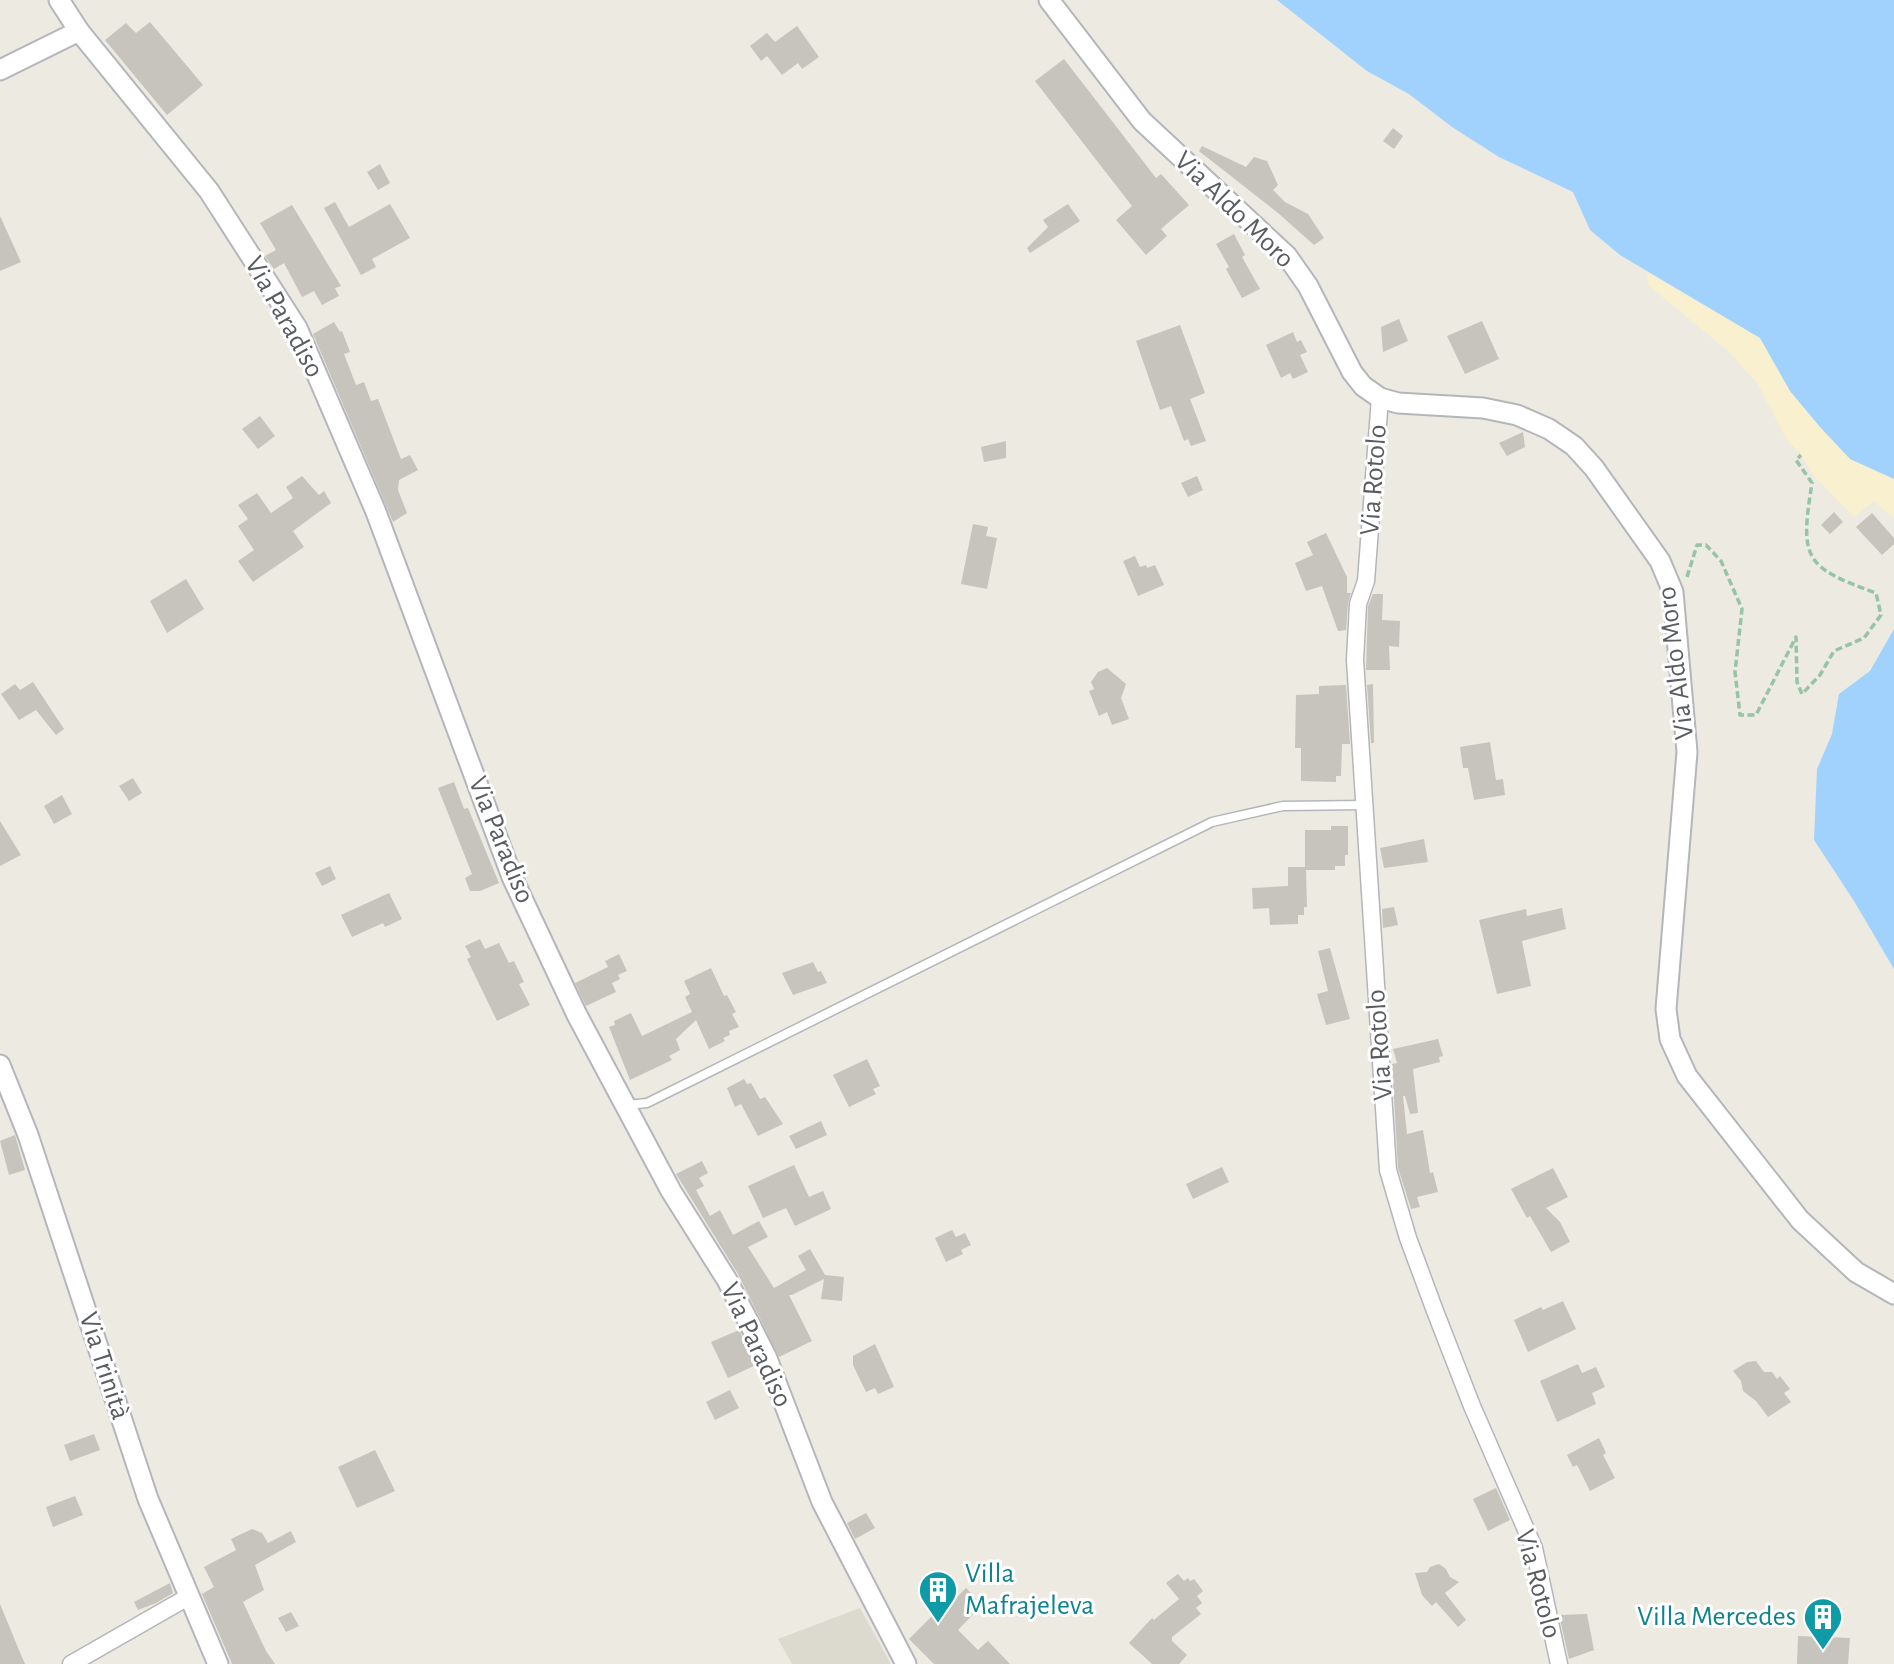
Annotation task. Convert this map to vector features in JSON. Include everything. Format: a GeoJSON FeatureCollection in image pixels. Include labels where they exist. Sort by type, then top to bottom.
{"type":"FeatureCollection","features":[{"type":"Feature","properties":{"kind":"street","name":"Via Paradiso"},"geometry":{"type":"LineString","coordinates":[[59,0],[79,31],[209,191],[297,328],[376,512],[513,877],[577,1015],[671,1191],[727,1280],[766,1356],[822,1502],[906,1664]]}},
{"type":"Feature","properties":{"kind":"street","name":"Via Aldo Moro"},"geometry":{"type":"LineString","coordinates":[[1049,0],[1142,121],[1287,256],[1308,286],[1352,372],[1363,386],[1380,398],[1398,403],[1483,408],[1517,415],[1549,429],[1574,446],[1594,468],[1660,561],[1674,592],[1687,752],[1666,1009],[1670,1040],[1687,1076],[1800,1220],[1856,1272],[1894,1294]]}},
{"type":"Feature","properties":{"kind":"street"},"geometry":{"type":"LineString","coordinates":[[0,70],[79,31]]}},
{"type":"Feature","properties":{"kind":"street","name":"Via Rotolo"},"geometry":{"type":"LineString","coordinates":[[1380,398],[1366,581],[1358,604],[1356,649],[1388,1170],[1408,1238],[1444,1335],[1534,1548],[1559,1664]]}},
{"type":"Feature","properties":{"kind":"street","name":"Via Trinità"},"geometry":{"type":"LineString","coordinates":[[0,1065],[28,1135],[148,1499],[218,1664]]}},
{"type":"Feature","properties":{"kind":"street"},"geometry":{"type":"LineString","coordinates":[[71,1664],[188,1597]]}},
{"type":"Feature","properties":{"kind":"lane"},"geometry":{"type":"LineString","coordinates":[[627,1105],[647,1103],[1212,822],[1283,806],[1365,805]]}},
{"type":"Feature","properties":{"kind":"path"},"geometry":{"type":"LineString","coordinates":[[1674,592],[1689,575],[1697,545],[1706,545],[1721,561],[1742,608],[1735,673],[1740,715],[1756,715],[1796,636],[1797,682],[1802,694],[1820,675],[1834,651],[1864,638],[1881,615],[1876,593],[1836,579],[1814,561],[1805,540],[1812,483],[1796,460],[1801,455]]}},
{"type":"Feature","properties":{"kind":"shaded area"},"geometry":{"type":"Polygon","coordinates":[[[860,1608],[891,1664],[792,1664],[778,1639],[860,1608]]]}},
{"type":"Feature","properties":{"kind":"sand"},"geometry":{"type":"Polygon","coordinates":[[[1647,272],[1760,338],[1790,391],[1850,459],[1894,479],[1894,519],[1874,501],[1854,517],[1814,476],[1785,437],[1758,384],[1727,350],[1648,285],[1647,272]]]}},
{"type":"Feature","properties":{"kind":"water"},"geometry":{"type":"Polygon","coordinates":[[[1277,0],[1894,0],[1894,479],[1850,459],[1790,391],[1760,338],[1620,255],[1590,230],[1573,192],[1499,157],[1452,127],[1409,94],[1367,71],[1277,0]]]}},
{"type":"Feature","properties":{"kind":"water"},"geometry":{"type":"Polygon","coordinates":[[[1894,629],[1894,969],[1814,840],[1817,769],[1832,734],[1839,694],[1870,671],[1894,629]]]}},
{"type":"Feature","properties":{"kind":"building"},"geometry":{"type":"Polygon","coordinates":[[[150,22],[203,85],[167,115],[105,40],[126,23],[136,33],[150,22]]]}},
{"type":"Feature","properties":{"kind":"building"},"geometry":{"type":"Polygon","coordinates":[[[797,26],[819,57],[802,69],[798,63],[782,75],[767,56],[761,61],[750,46],[767,33],[775,42],[797,26]]]}},
{"type":"Feature","properties":{"kind":"building"},"geometry":{"type":"Polygon","coordinates":[[[1064,59],[1156,178],[1161,174],[1189,205],[1161,229],[1167,236],[1146,255],[1116,220],[1132,206],[1035,81],[1064,59]]]}},
{"type":"Feature","properties":{"kind":"building"},"geometry":{"type":"Polygon","coordinates":[[[1393,128],[1403,136],[1394,149],[1383,141],[1393,128]]]}},
{"type":"Feature","properties":{"kind":"building"},"geometry":{"type":"Polygon","coordinates":[[[1202,146],[1246,167],[1254,157],[1267,161],[1278,185],[1273,190],[1285,202],[1308,214],[1324,238],[1314,245],[1199,151],[1202,146]]]}},
{"type":"Feature","properties":{"kind":"building"},"geometry":{"type":"Polygon","coordinates":[[[380,164],[390,183],[378,190],[367,172],[380,164]]]}},
{"type":"Feature","properties":{"kind":"building"},"geometry":{"type":"Polygon","coordinates":[[[335,202],[349,227],[390,204],[410,238],[372,259],[376,267],[361,275],[324,208],[335,202]]]}},
{"type":"Feature","properties":{"kind":"building"},"geometry":{"type":"Polygon","coordinates":[[[1068,204],[1080,221],[1030,253],[1027,248],[1048,227],[1043,220],[1068,204]]]}},
{"type":"Feature","properties":{"kind":"building"},"geometry":{"type":"Polygon","coordinates":[[[292,205],[341,286],[335,288],[339,296],[322,305],[314,291],[302,297],[284,263],[274,269],[265,256],[276,250],[260,223],[292,205]]]}},
{"type":"Feature","properties":{"kind":"building"},"geometry":{"type":"Polygon","coordinates":[[[0,216],[21,262],[0,271],[0,216]]]}},
{"type":"Feature","properties":{"kind":"building"},"geometry":{"type":"Polygon","coordinates":[[[1234,234],[1245,255],[1242,257],[1260,289],[1242,298],[1216,244],[1234,234]]]}},
{"type":"Feature","properties":{"kind":"building"},"geometry":{"type":"Polygon","coordinates":[[[1399,319],[1408,341],[1383,352],[1381,327],[1399,319]]]}},
{"type":"Feature","properties":{"kind":"building"},"geometry":{"type":"Polygon","coordinates":[[[1482,321],[1499,359],[1465,374],[1447,336],[1482,321]]]}},
{"type":"Feature","properties":{"kind":"building"},"geometry":{"type":"Polygon","coordinates":[[[334,322],[340,332],[342,331],[350,352],[344,354],[356,385],[364,382],[371,401],[378,399],[401,459],[410,455],[418,470],[399,480],[398,490],[407,513],[393,522],[313,334],[334,322]]]}},
{"type":"Feature","properties":{"kind":"building"},"geometry":{"type":"Polygon","coordinates":[[[1180,325],[1205,393],[1190,399],[1206,441],[1191,446],[1188,439],[1184,441],[1171,406],[1160,410],[1136,341],[1180,325]]]}},
{"type":"Feature","properties":{"kind":"building"},"geometry":{"type":"Polygon","coordinates":[[[1293,332],[1297,342],[1301,340],[1307,352],[1300,355],[1308,372],[1293,379],[1290,373],[1281,378],[1266,345],[1293,332]]]}},
{"type":"Feature","properties":{"kind":"building"},"geometry":{"type":"Polygon","coordinates":[[[260,416],[275,436],[258,449],[242,429],[260,416]]]}},
{"type":"Feature","properties":{"kind":"building"},"geometry":{"type":"Polygon","coordinates":[[[1523,432],[1525,447],[1507,456],[1499,443],[1523,432]]]}},
{"type":"Feature","properties":{"kind":"building"},"geometry":{"type":"Polygon","coordinates":[[[1006,441],[1006,458],[984,462],[981,447],[1006,441]]]}},
{"type":"Feature","properties":{"kind":"building"},"geometry":{"type":"Polygon","coordinates":[[[302,476],[319,495],[324,491],[331,503],[293,531],[304,547],[253,582],[238,561],[254,550],[238,526],[248,519],[238,505],[257,493],[271,513],[293,498],[286,487],[302,476]]]}},
{"type":"Feature","properties":{"kind":"building"},"geometry":{"type":"Polygon","coordinates":[[[1197,476],[1203,490],[1188,497],[1181,483],[1197,476]]]}},
{"type":"Feature","properties":{"kind":"building"},"geometry":{"type":"Polygon","coordinates":[[[1834,512],[1843,522],[1830,534],[1821,525],[1834,512]]]}},
{"type":"Feature","properties":{"kind":"building"},"geometry":{"type":"Polygon","coordinates":[[[1872,513],[1894,538],[1894,544],[1882,555],[1856,527],[1872,513]]]}},
{"type":"Feature","properties":{"kind":"building"},"geometry":{"type":"Polygon","coordinates":[[[973,524],[988,527],[986,536],[997,538],[987,589],[961,584],[973,524]]]}},
{"type":"Feature","properties":{"kind":"building"},"geometry":{"type":"Polygon","coordinates":[[[1326,533],[1347,577],[1347,593],[1351,593],[1346,630],[1338,631],[1322,586],[1306,591],[1295,563],[1313,555],[1307,542],[1326,533]]]}},
{"type":"Feature","properties":{"kind":"building"},"geometry":{"type":"Polygon","coordinates":[[[1135,556],[1140,567],[1155,565],[1164,585],[1138,596],[1123,561],[1135,556]]]}},
{"type":"Feature","properties":{"kind":"building"},"geometry":{"type":"Polygon","coordinates":[[[186,579],[204,609],[167,633],[150,601],[186,579]]]}},
{"type":"Feature","properties":{"kind":"building"},"geometry":{"type":"Polygon","coordinates":[[[1373,594],[1383,594],[1382,620],[1400,621],[1399,647],[1389,646],[1390,670],[1366,670],[1368,606],[1373,594]]]}},
{"type":"Feature","properties":{"kind":"building"},"geometry":{"type":"Polygon","coordinates":[[[1107,668],[1126,684],[1121,698],[1129,719],[1112,725],[1107,712],[1099,716],[1089,691],[1094,689],[1091,682],[1098,672],[1107,668]]]}},
{"type":"Feature","properties":{"kind":"building"},"geometry":{"type":"Polygon","coordinates":[[[33,682],[64,729],[56,735],[36,710],[19,720],[1,694],[15,684],[20,690],[33,682]]]}},
{"type":"Feature","properties":{"kind":"building"},"geometry":{"type":"Polygon","coordinates":[[[1373,684],[1374,743],[1371,743],[1367,685],[1373,684]]]}},
{"type":"Feature","properties":{"kind":"building"},"geometry":{"type":"Polygon","coordinates":[[[1346,685],[1350,744],[1342,744],[1341,776],[1336,776],[1336,782],[1301,781],[1301,748],[1295,748],[1296,695],[1319,694],[1319,686],[1346,685]]]}},
{"type":"Feature","properties":{"kind":"building"},"geometry":{"type":"Polygon","coordinates":[[[1490,742],[1496,780],[1503,779],[1505,795],[1474,800],[1468,768],[1463,768],[1460,747],[1490,742]]]}},
{"type":"Feature","properties":{"kind":"building"},"geometry":{"type":"Polygon","coordinates":[[[133,778],[142,793],[129,801],[119,786],[133,778]]]}},
{"type":"Feature","properties":{"kind":"building"},"geometry":{"type":"Polygon","coordinates":[[[454,782],[464,809],[468,808],[499,883],[480,891],[470,891],[465,878],[472,874],[438,788],[454,782]]]}},
{"type":"Feature","properties":{"kind":"building"},"geometry":{"type":"Polygon","coordinates":[[[62,795],[72,814],[54,824],[44,806],[62,795]]]}},
{"type":"Feature","properties":{"kind":"building"},"geometry":{"type":"Polygon","coordinates":[[[0,821],[21,855],[0,866],[0,821]]]}},
{"type":"Feature","properties":{"kind":"building"},"geometry":{"type":"Polygon","coordinates":[[[1331,826],[1348,826],[1348,855],[1345,855],[1345,866],[1335,866],[1335,870],[1306,870],[1307,907],[1304,907],[1304,915],[1298,915],[1298,924],[1270,925],[1269,908],[1253,909],[1252,888],[1288,886],[1288,867],[1305,867],[1305,830],[1331,830],[1331,826]]]}},
{"type":"Feature","properties":{"kind":"building"},"geometry":{"type":"Polygon","coordinates":[[[1424,839],[1428,862],[1384,868],[1380,848],[1424,839]]]}},
{"type":"Feature","properties":{"kind":"building"},"geometry":{"type":"Polygon","coordinates":[[[330,866],[336,879],[322,886],[315,873],[330,866]]]}},
{"type":"Feature","properties":{"kind":"building"},"geometry":{"type":"Polygon","coordinates":[[[389,893],[402,919],[385,927],[383,923],[352,937],[341,915],[389,893]]]}},
{"type":"Feature","properties":{"kind":"building"},"geometry":{"type":"Polygon","coordinates":[[[1394,907],[1398,925],[1383,928],[1382,909],[1394,907]]]}},
{"type":"Feature","properties":{"kind":"building"},"geometry":{"type":"Polygon","coordinates":[[[1562,908],[1566,929],[1522,941],[1531,986],[1497,994],[1479,920],[1526,909],[1527,916],[1562,908]]]}},
{"type":"Feature","properties":{"kind":"building"},"geometry":{"type":"Polygon","coordinates":[[[480,939],[485,949],[499,943],[509,963],[514,961],[524,982],[519,984],[530,1005],[497,1021],[467,959],[471,957],[465,946],[480,939]]]}},
{"type":"Feature","properties":{"kind":"building"},"geometry":{"type":"Polygon","coordinates":[[[1330,948],[1350,1019],[1326,1025],[1317,994],[1328,991],[1318,951],[1330,948]]]}},
{"type":"Feature","properties":{"kind":"building"},"geometry":{"type":"Polygon","coordinates":[[[619,954],[627,971],[618,975],[620,979],[612,983],[616,992],[586,1006],[575,983],[608,967],[605,961],[619,954]]]}},
{"type":"Feature","properties":{"kind":"building"},"geometry":{"type":"Polygon","coordinates":[[[813,962],[827,983],[793,995],[782,973],[813,962]]]}},
{"type":"Feature","properties":{"kind":"building"},"geometry":{"type":"Polygon","coordinates":[[[711,968],[724,996],[727,995],[736,1012],[732,1014],[739,1027],[729,1031],[730,1035],[723,1038],[725,1041],[709,1049],[696,1020],[676,1039],[680,1050],[669,1056],[672,1060],[630,1080],[609,1027],[615,1025],[614,1021],[631,1013],[642,1036],[692,1012],[685,997],[690,994],[684,981],[711,968]]]}},
{"type":"Feature","properties":{"kind":"building"},"geometry":{"type":"Polygon","coordinates":[[[1438,1039],[1443,1056],[1439,1057],[1440,1062],[1413,1069],[1418,1113],[1410,1114],[1403,1096],[1407,1134],[1423,1130],[1430,1173],[1433,1172],[1438,1192],[1417,1197],[1420,1207],[1411,1209],[1398,1168],[1392,1064],[1397,1063],[1393,1049],[1438,1039]]]}},
{"type":"Feature","properties":{"kind":"building"},"geometry":{"type":"Polygon","coordinates":[[[867,1059],[880,1086],[873,1089],[876,1094],[849,1107],[833,1075],[867,1059]]]}},
{"type":"Feature","properties":{"kind":"building"},"geometry":{"type":"Polygon","coordinates":[[[744,1079],[747,1084],[751,1083],[760,1099],[765,1097],[783,1124],[758,1136],[741,1104],[735,1107],[727,1088],[744,1079]]]}},
{"type":"Feature","properties":{"kind":"building"},"geometry":{"type":"Polygon","coordinates":[[[821,1121],[827,1135],[796,1149],[789,1136],[821,1121]]]}},
{"type":"Feature","properties":{"kind":"building"},"geometry":{"type":"Polygon","coordinates":[[[15,1135],[25,1170],[9,1175],[0,1141],[15,1135]]]}},
{"type":"Feature","properties":{"kind":"building"},"geometry":{"type":"Polygon","coordinates":[[[702,1161],[708,1173],[699,1178],[704,1186],[696,1190],[710,1216],[720,1210],[733,1235],[759,1221],[768,1237],[748,1247],[774,1288],[806,1270],[798,1256],[810,1249],[825,1275],[844,1277],[842,1301],[821,1299],[824,1279],[789,1295],[812,1341],[779,1357],[738,1274],[676,1174],[702,1161]]]}},
{"type":"Feature","properties":{"kind":"building"},"geometry":{"type":"Polygon","coordinates":[[[794,1165],[809,1197],[823,1191],[831,1209],[795,1226],[786,1208],[763,1218],[748,1186],[794,1165]]]}},
{"type":"Feature","properties":{"kind":"building"},"geometry":{"type":"Polygon","coordinates":[[[1222,1167],[1229,1182],[1193,1199],[1186,1184],[1222,1167]]]}},
{"type":"Feature","properties":{"kind":"building"},"geometry":{"type":"Polygon","coordinates":[[[1553,1168],[1568,1197],[1546,1208],[1560,1222],[1570,1242],[1551,1252],[1511,1189],[1553,1168]]]}},
{"type":"Feature","properties":{"kind":"building"},"geometry":{"type":"Polygon","coordinates":[[[952,1230],[956,1237],[965,1233],[971,1245],[961,1250],[963,1254],[946,1262],[935,1238],[952,1230]]]}},
{"type":"Feature","properties":{"kind":"building"},"geometry":{"type":"Polygon","coordinates":[[[1563,1301],[1576,1329],[1528,1352],[1514,1320],[1541,1307],[1543,1310],[1563,1301]]]}},
{"type":"Feature","properties":{"kind":"building"},"geometry":{"type":"Polygon","coordinates":[[[739,1330],[756,1365],[728,1378],[711,1342],[739,1330]]]}},
{"type":"Feature","properties":{"kind":"building"},"geometry":{"type":"Polygon","coordinates":[[[875,1344],[894,1387],[878,1394],[875,1388],[866,1392],[853,1365],[853,1356],[875,1344]]]}},
{"type":"Feature","properties":{"kind":"building"},"geometry":{"type":"Polygon","coordinates":[[[1756,1361],[1764,1372],[1772,1372],[1777,1379],[1780,1376],[1790,1389],[1784,1393],[1791,1402],[1768,1417],[1756,1401],[1743,1391],[1741,1381],[1733,1371],[1747,1362],[1756,1361]]]}},
{"type":"Feature","properties":{"kind":"building"},"geometry":{"type":"Polygon","coordinates":[[[1578,1364],[1582,1373],[1596,1367],[1605,1387],[1592,1393],[1596,1404],[1557,1422],[1540,1381],[1578,1364]]]}},
{"type":"Feature","properties":{"kind":"building"},"geometry":{"type":"Polygon","coordinates":[[[730,1390],[739,1408],[715,1420],[706,1402],[730,1390]]]}},
{"type":"Feature","properties":{"kind":"building"},"geometry":{"type":"Polygon","coordinates":[[[94,1434],[100,1450],[70,1461],[64,1445],[94,1434]]]}},
{"type":"Feature","properties":{"kind":"building"},"geometry":{"type":"Polygon","coordinates":[[[1599,1438],[1606,1453],[1603,1455],[1615,1478],[1590,1491],[1577,1465],[1573,1467],[1567,1455],[1599,1438]]]}},
{"type":"Feature","properties":{"kind":"building"},"geometry":{"type":"Polygon","coordinates":[[[375,1450],[395,1491],[357,1508],[338,1467],[375,1450]]]}},
{"type":"Feature","properties":{"kind":"building"},"geometry":{"type":"Polygon","coordinates":[[[1496,1488],[1510,1520],[1488,1531],[1473,1499],[1496,1488]]]}},
{"type":"Feature","properties":{"kind":"building"},"geometry":{"type":"Polygon","coordinates":[[[75,1496],[83,1515],[53,1527],[46,1507],[75,1496]]]}},
{"type":"Feature","properties":{"kind":"building"},"geometry":{"type":"Polygon","coordinates":[[[866,1513],[875,1528],[855,1539],[847,1523],[866,1513]]]}},
{"type":"Feature","properties":{"kind":"building"},"geometry":{"type":"Polygon","coordinates":[[[252,1529],[262,1533],[268,1543],[291,1531],[296,1542],[255,1565],[264,1590],[243,1602],[275,1664],[232,1664],[202,1594],[214,1587],[204,1567],[236,1550],[231,1539],[252,1529]]]}},
{"type":"Feature","properties":{"kind":"building"},"geometry":{"type":"Polygon","coordinates":[[[1439,1564],[1446,1569],[1450,1577],[1459,1582],[1445,1593],[1466,1620],[1458,1627],[1436,1602],[1432,1606],[1422,1595],[1415,1573],[1427,1572],[1430,1567],[1439,1564]]]}},
{"type":"Feature","properties":{"kind":"building"},"geometry":{"type":"Polygon","coordinates":[[[1178,1574],[1184,1581],[1188,1578],[1190,1581],[1194,1579],[1203,1591],[1197,1596],[1202,1603],[1196,1608],[1201,1614],[1172,1637],[1172,1641],[1187,1655],[1179,1664],[1152,1664],[1129,1643],[1152,1618],[1154,1620],[1179,1599],[1166,1583],[1178,1574]]]}},
{"type":"Feature","properties":{"kind":"building"},"geometry":{"type":"Polygon","coordinates":[[[170,1583],[173,1593],[138,1610],[134,1602],[170,1583]]]}},
{"type":"Feature","properties":{"kind":"building"},"geometry":{"type":"Polygon","coordinates":[[[966,1588],[982,1605],[958,1630],[978,1650],[988,1641],[1010,1664],[934,1664],[909,1639],[938,1610],[941,1613],[966,1588]]]}},
{"type":"Feature","properties":{"kind":"building"},"geometry":{"type":"Polygon","coordinates":[[[0,1604],[19,1650],[25,1664],[0,1664],[0,1604]]]}},
{"type":"Feature","properties":{"kind":"building"},"geometry":{"type":"Polygon","coordinates":[[[291,1612],[299,1626],[286,1632],[278,1618],[291,1612]]]}},
{"type":"Feature","properties":{"kind":"building"},"geometry":{"type":"Polygon","coordinates":[[[1587,1614],[1594,1650],[1569,1659],[1559,1615],[1587,1614]]]}},
{"type":"Feature","properties":{"kind":"building","name":"Villa Mercedes"},"geometry":{"type":"Polygon","coordinates":[[[1798,1636],[1850,1638],[1848,1664],[1797,1664],[1798,1636]]]}},
{"type":"Feature","properties":{"kind":"place","name":"Villa Mafrajeleva"},"geometry":{"type":"Point","coordinates":[938,1624]}},
{"type":"Feature","properties":{"kind":"place","name":"Villa Mercedes"},"geometry":{"type":"Point","coordinates":[1823,1651]}}]}
